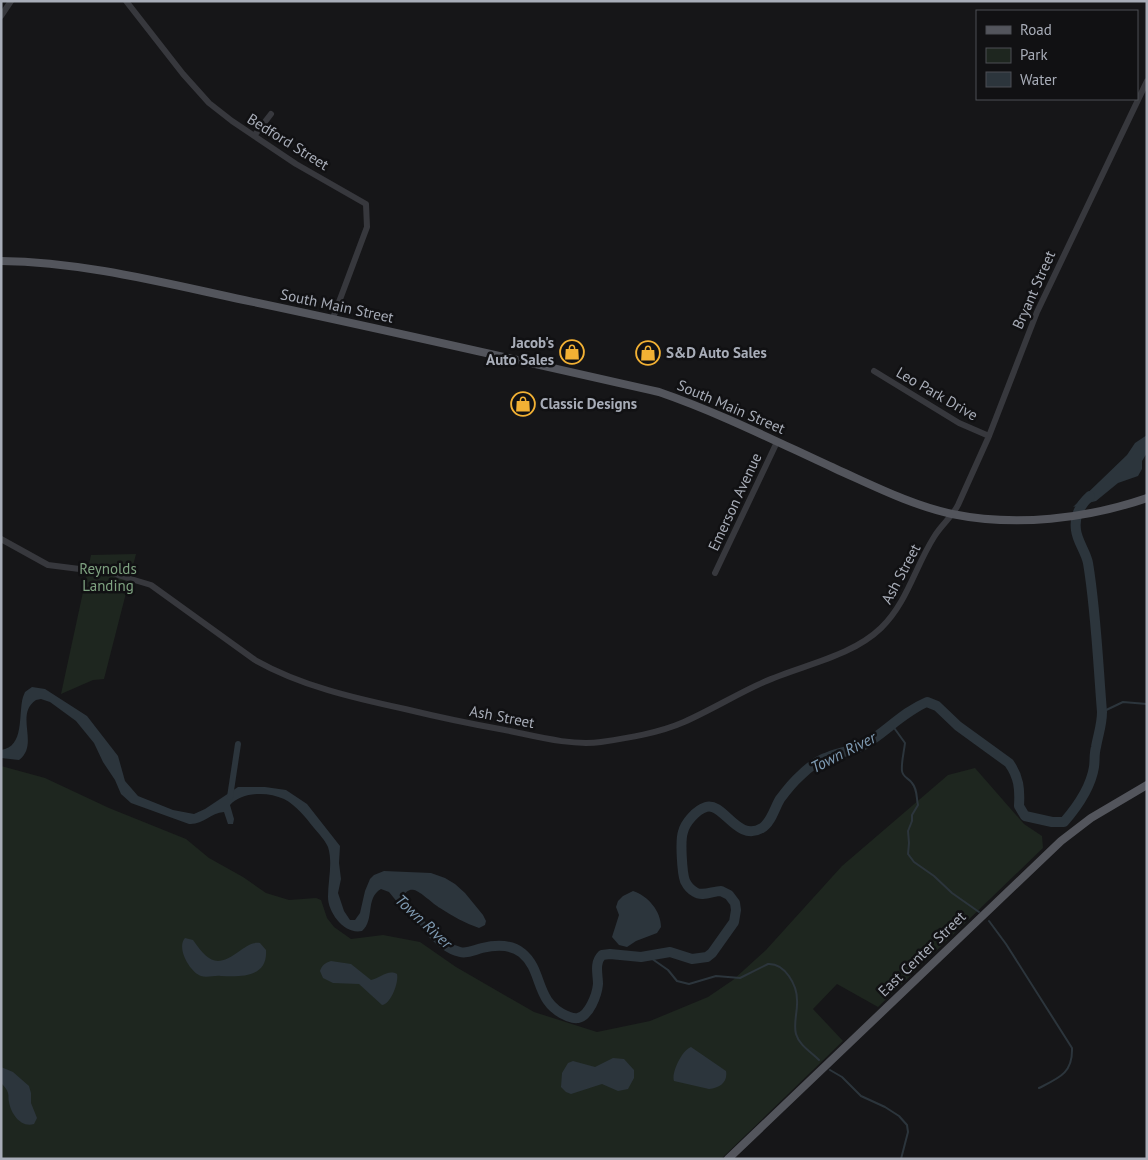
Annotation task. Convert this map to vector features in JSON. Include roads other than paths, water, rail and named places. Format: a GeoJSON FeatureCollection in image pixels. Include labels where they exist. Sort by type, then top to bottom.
{"type":"FeatureCollection","features":[{"type":"Feature","properties":{"kind":"main road","name":"South Main Street"},"geometry":{"type":"LineString","coordinates":[[1,261],[88,268],[333,318],[659,392],[700,406],[898,497],[953,514],[1033,520],[1091,514],[1122,507],[1147,498]]}},
{"type":"Feature","properties":{"kind":"main road","name":"East Center Street"},"geometry":{"type":"LineString","coordinates":[[728,1159],[1057,844],[1091,818],[1147,785]]}},
{"type":"Feature","properties":{"kind":"street"},"geometry":{"type":"LineString","coordinates":[[2,15],[11,1]]}},
{"type":"Feature","properties":{"kind":"street","name":"Bedford Street"},"geometry":{"type":"LineString","coordinates":[[126,1],[183,74],[209,103],[296,164],[366,204],[367,227],[333,318]]}},
{"type":"Feature","properties":{"kind":"street","name":"Bryant Street"},"geometry":{"type":"LineString","coordinates":[[953,514],[989,436],[1037,312],[1144,91],[1147,81]]}},
{"type":"Feature","properties":{"kind":"street"},"geometry":{"type":"LineString","coordinates":[[254,136],[271,114]]}},
{"type":"Feature","properties":{"kind":"street","name":"Leo Park Drive"},"geometry":{"type":"LineString","coordinates":[[874,371],[959,423],[989,436]]}},
{"type":"Feature","properties":{"kind":"street","name":"Emerson Avenue"},"geometry":{"type":"LineString","coordinates":[[715,573],[777,442]]}},
{"type":"Feature","properties":{"kind":"street","name":"Ash Street"},"geometry":{"type":"LineString","coordinates":[[1,538],[48,565],[111,573],[152,585],[255,660],[298,680],[360,699],[470,724],[551,739],[598,742],[655,731],[683,722],[764,682],[861,644],[881,628],[896,612],[934,536],[953,514]]}},
{"type":"Feature","properties":{"kind":"water"},"geometry":{"type":"Polygon","coordinates":[[[1147,435],[1147,453],[1142,461],[1142,469],[1138,476],[1118,483],[1096,501],[1073,507],[1127,455],[1135,443],[1147,435]]]}},
{"type":"Feature","properties":{"kind":"water"},"geometry":{"type":"Polygon","coordinates":[[[32,687],[45,689],[87,716],[118,756],[125,781],[138,796],[173,810],[194,814],[238,787],[265,787],[286,790],[307,804],[340,846],[339,863],[341,879],[338,893],[344,911],[350,920],[355,920],[360,913],[370,879],[384,871],[431,873],[445,878],[465,893],[483,915],[486,921],[485,925],[479,928],[469,924],[437,906],[417,891],[408,891],[404,895],[408,905],[422,918],[441,943],[407,914],[389,892],[381,889],[373,898],[366,926],[362,931],[350,930],[334,916],[329,903],[330,865],[328,847],[324,839],[293,805],[277,796],[263,794],[248,795],[241,797],[230,805],[234,819],[233,824],[228,824],[224,812],[215,814],[198,823],[189,824],[131,803],[121,794],[94,743],[76,721],[50,702],[41,699],[36,700],[30,706],[26,721],[27,746],[25,753],[19,760],[1,758],[1,750],[9,748],[14,743],[19,729],[23,697],[25,692],[32,687]]]}},
{"type":"Feature","properties":{"kind":"water"},"geometry":{"type":"Polygon","coordinates":[[[633,891],[644,896],[653,905],[659,915],[661,927],[657,933],[636,941],[627,947],[619,945],[612,937],[619,915],[616,907],[618,901],[633,891]]]}},
{"type":"Feature","properties":{"kind":"water"},"geometry":{"type":"Polygon","coordinates":[[[185,938],[193,940],[209,958],[219,961],[233,956],[254,943],[260,943],[266,950],[265,959],[258,971],[244,976],[201,976],[189,965],[183,953],[182,948],[185,938]]]}},
{"type":"Feature","properties":{"kind":"water"},"geometry":{"type":"Polygon","coordinates":[[[331,961],[351,964],[371,980],[387,973],[397,974],[394,992],[388,1001],[382,1005],[359,984],[333,983],[323,978],[320,971],[324,964],[331,961]]]}},
{"type":"Feature","properties":{"kind":"water"},"geometry":{"type":"Polygon","coordinates":[[[691,1047],[726,1071],[726,1078],[722,1084],[709,1089],[674,1081],[674,1073],[678,1062],[684,1052],[691,1047]]]}},
{"type":"Feature","properties":{"kind":"water"},"geometry":{"type":"Polygon","coordinates":[[[613,1058],[624,1059],[634,1070],[634,1078],[628,1089],[618,1091],[602,1084],[571,1094],[561,1087],[562,1073],[568,1063],[573,1061],[595,1067],[613,1058]]]}},
{"type":"Feature","properties":{"kind":"water"},"geometry":{"type":"Polygon","coordinates":[[[1,1067],[13,1072],[29,1086],[31,1103],[37,1118],[34,1124],[25,1124],[14,1115],[10,1107],[8,1092],[1,1083],[1,1067]]]}},
{"type":"Feature","properties":{"kind":"waterway","name":"Town River"},"geometry":{"type":"LineString","coordinates":[[432,933],[448,947],[460,952],[497,946],[518,950],[529,960],[534,968],[549,1003],[556,1010],[567,1016],[578,1018],[586,1013],[596,994],[598,984],[597,965],[602,955],[641,957],[670,952],[692,959],[707,957],[712,953],[734,922],[735,903],[729,895],[721,891],[704,894],[698,893],[691,889],[685,881],[682,836],[684,828],[695,814],[706,807],[713,807],[738,827],[753,831],[762,828],[768,822],[787,790],[810,767],[824,758],[864,745],[910,711],[927,702],[937,706],[958,726],[1009,763],[1017,778],[1019,806],[1025,816],[1052,822],[1064,822],[1090,782],[1102,717],[1091,581],[1087,559],[1078,538],[1076,525],[1078,511],[1090,496]]}},
{"type":"Feature","properties":{"kind":"waterway"},"geometry":{"type":"LineString","coordinates":[[1102,712],[1123,702],[1147,704]]}},
{"type":"Feature","properties":{"kind":"waterway"},"geometry":{"type":"LineString","coordinates":[[892,725],[905,743],[902,771],[915,788],[918,805],[912,815],[908,831],[908,854],[914,862],[979,912]]}},
{"type":"Feature","properties":{"kind":"waterway"},"geometry":{"type":"LineString","coordinates":[[230,797],[238,744]]}},
{"type":"Feature","properties":{"kind":"waterway"},"geometry":{"type":"LineString","coordinates":[[989,921],[1006,944],[1072,1048],[1070,1063],[1063,1074],[1039,1088]]}},
{"type":"Feature","properties":{"kind":"waterway"},"geometry":{"type":"LineString","coordinates":[[648,956],[668,970],[677,981],[689,984],[716,976],[740,978],[768,964],[780,967],[789,976],[795,988],[797,1004],[796,1034],[802,1045],[819,1060]]}},
{"type":"Feature","properties":{"kind":"waterway"},"geometry":{"type":"LineString","coordinates":[[830,1070],[842,1077],[861,1096],[885,1107],[899,1116],[907,1125],[908,1132],[901,1159]]}},
{"type":"Feature","properties":{"kind":"place","name":"Jacob's Auto Sales"},"geometry":{"type":"Point","coordinates":[572,352]}},
{"type":"Feature","properties":{"kind":"place","name":"S&D Auto Sales"},"geometry":{"type":"Point","coordinates":[648,353]}},
{"type":"Feature","properties":{"kind":"place","name":"Classic Designs"},"geometry":{"type":"Point","coordinates":[523,404]}},
{"type":"Feature","properties":{"kind":"park label","name":"Reynolds Landing"},"geometry":{"type":"Point","coordinates":[108,578]}}]}
